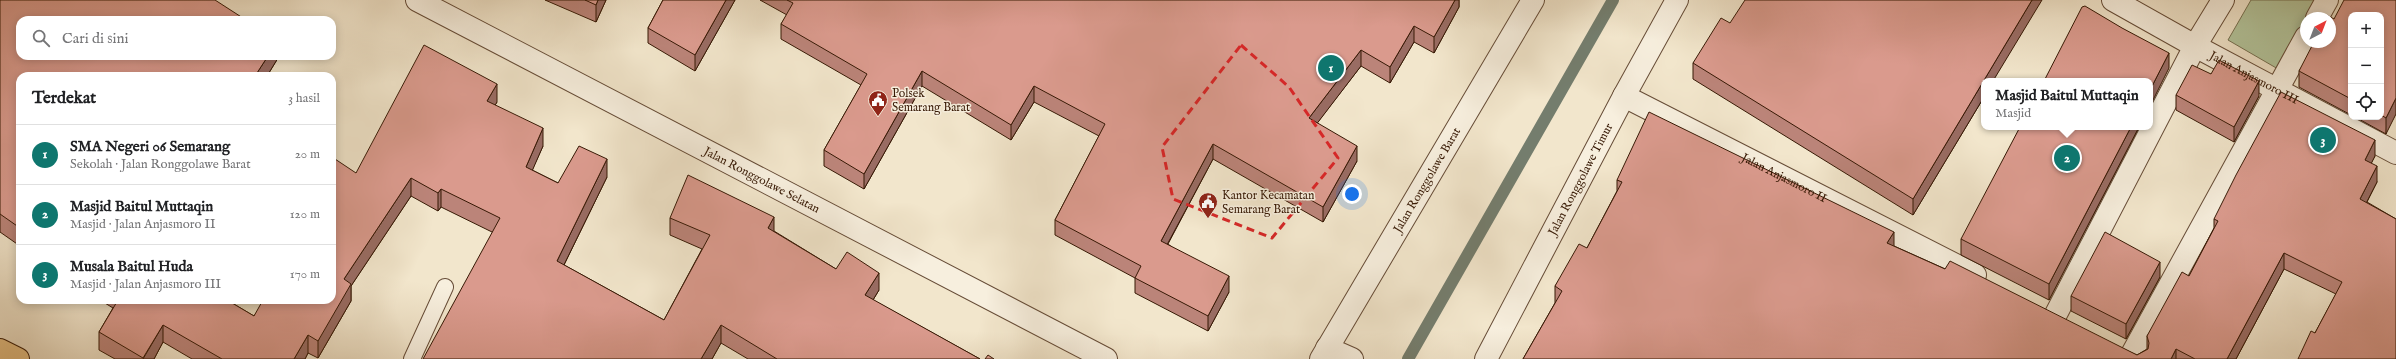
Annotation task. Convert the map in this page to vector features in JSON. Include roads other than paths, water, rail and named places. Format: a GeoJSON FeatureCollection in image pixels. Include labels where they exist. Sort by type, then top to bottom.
{"type":"FeatureCollection","features":[{"type":"Feature","properties":{"kind":"highway"},"geometry":{"type":"LineString","coordinates":[[0,350],[18,359]]}},
{"type":"Feature","properties":{"kind":"street","name":"Jalan Ronggolawe Selatan"},"geometry":{"type":"LineString","coordinates":[[417,0],[1106,359]]}},
{"type":"Feature","properties":{"kind":"street","name":"Jalan Ronggolawe Barat"},"geometry":{"type":"LineString","coordinates":[[1324,353],[1533,0]]}},
{"type":"Feature","properties":{"kind":"street","name":"Jalan Ronggolawe Timur"},"geometry":{"type":"LineString","coordinates":[[1486,359],[1624,96],[1677,0]]}},
{"type":"Feature","properties":{"kind":"street","name":"Jalan Anjasmoro III"},"geometry":{"type":"LineString","coordinates":[[2113,0],[2194,46],[2396,153]]}},
{"type":"Feature","properties":{"kind":"street"},"geometry":{"type":"LineString","coordinates":[[2153,126],[2194,46],[2223,0]]}},
{"type":"Feature","properties":{"kind":"street"},"geometry":{"type":"LineString","coordinates":[[2320,12],[2327,0]]}},
{"type":"Feature","properties":{"kind":"street"},"geometry":{"type":"LineString","coordinates":[[2110,345],[2134,357],[2300,48]]}},
{"type":"Feature","properties":{"kind":"street","name":"Jalan Anjasmoro II"},"geometry":{"type":"LineString","coordinates":[[1624,96],[1992,284]]}},
{"type":"Feature","properties":{"kind":"street"},"geometry":{"type":"LineString","coordinates":[[2055,316],[2151,130]]}},
{"type":"Feature","properties":{"kind":"street"},"geometry":{"type":"LineString","coordinates":[[2034,305],[2076,327]]}},
{"type":"Feature","properties":{"kind":"street"},"geometry":{"type":"LineString","coordinates":[[1324,353],[1351,358]]}},
{"type":"Feature","properties":{"kind":"lane"},"geometry":{"type":"LineString","coordinates":[[412,359],[445,287]]}},
{"type":"Feature","properties":{"kind":"waterway"},"geometry":{"type":"LineString","coordinates":[[1408,359],[1613,0]]}},
{"type":"Feature","properties":{"kind":"place","name":"SMA Negeri 06 Semarang"},"geometry":{"type":"Point","coordinates":[1331,68]}},
{"type":"Feature","properties":{"kind":"place","name":"Polsek Semarang Barat"},"geometry":{"type":"Point","coordinates":[878,117]}},
{"type":"Feature","properties":{"kind":"place","name":"Musala Baitul Huda"},"geometry":{"type":"Point","coordinates":[2323,140]}},
{"type":"Feature","properties":{"kind":"place","name":"Masjid Baitul Muttaqin"},"geometry":{"type":"Point","coordinates":[2067,158]}},
{"type":"Feature","properties":{"kind":"place","name":"Kantor Kecamatan Semarang Barat"},"geometry":{"type":"Point","coordinates":[1208,219]}}]}
